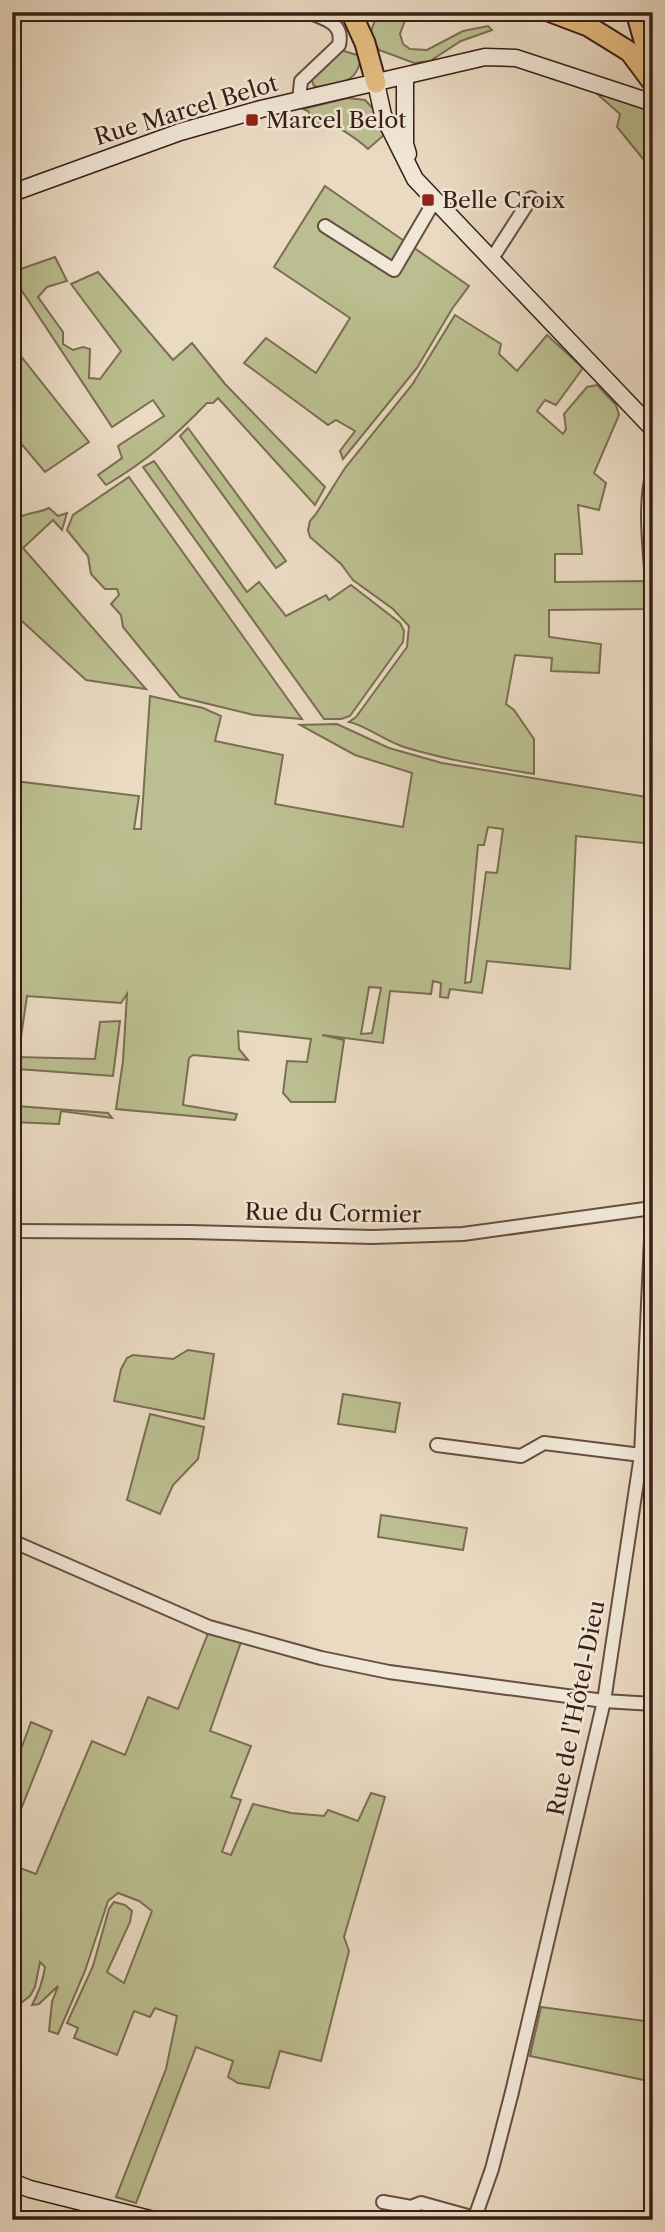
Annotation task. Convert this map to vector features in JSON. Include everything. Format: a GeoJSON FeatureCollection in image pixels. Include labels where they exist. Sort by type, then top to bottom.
{"type":"FeatureCollection","features":[{"type":"Feature","properties":{"kind":"main road"},"geometry":{"type":"LineString","coordinates":[[351,12],[365,43],[367,85],[415,179],[653,429]]}},
{"type":"Feature","properties":{"kind":"main road"},"geometry":{"type":"LineString","coordinates":[[551,12],[588,26],[630,52],[653,83]]}},
{"type":"Feature","properties":{"kind":"main road"},"geometry":{"type":"LineString","coordinates":[[636,12],[653,72]]}},
{"type":"Feature","properties":{"kind":"main road","name":"Rue Marcel Belot"},"geometry":{"type":"LineString","coordinates":[[12,193],[180,132],[299,100],[485,57],[516,58],[653,103]]}},
{"type":"Feature","properties":{"kind":"main road"},"geometry":{"type":"LineString","coordinates":[[405,77],[405,144],[415,179]]}},
{"type":"Feature","properties":{"kind":"main road"},"geometry":{"type":"LineString","coordinates":[[12,2182],[30,2189],[154,2220]]}},
{"type":"Feature","properties":{"kind":"street"},"geometry":{"type":"LineString","coordinates":[[299,100],[301,81],[341,40],[334,23],[308,12]]}},
{"type":"Feature","properties":{"kind":"street"},"geometry":{"type":"LineString","coordinates":[[491,260],[531,198]]}},
{"type":"Feature","properties":{"kind":"street"},"geometry":{"type":"LineString","coordinates":[[325,226],[394,270],[435,200]]}},
{"type":"Feature","properties":{"kind":"street"},"geometry":{"type":"LineString","coordinates":[[653,473],[649,519],[653,594]]}},
{"type":"Feature","properties":{"kind":"street","name":"Rue de l'Hôtel-Dieu"},"geometry":{"type":"LineString","coordinates":[[383,2202],[411,2207],[421,2203],[475,2219],[492,2169],[604,1701],[641,1455],[653,1196]]}},
{"type":"Feature","properties":{"kind":"street","name":"Rue du Cormier"},"geometry":{"type":"LineString","coordinates":[[12,1231],[372,1237],[463,1234],[652,1208]]}},
{"type":"Feature","properties":{"kind":"street"},"geometry":{"type":"LineString","coordinates":[[437,1446],[521,1456],[544,1443],[641,1455]]}},
{"type":"Feature","properties":{"kind":"street"},"geometry":{"type":"LineString","coordinates":[[12,1541],[209,1628],[321,1658],[389,1672],[604,1701],[653,1704]]}},
{"type":"Feature","properties":{"kind":"green space"},"geometry":{"type":"Polygon","coordinates":[[[378,12],[408,12],[400,34],[403,44],[410,49],[427,50],[463,31],[488,26],[492,30],[461,41],[430,61],[414,63],[379,50],[371,31],[378,12]]]}},
{"type":"Feature","properties":{"kind":"green space"},"geometry":{"type":"Polygon","coordinates":[[[340,50],[361,56],[356,72],[341,82],[314,86],[311,78],[340,50]]]}},
{"type":"Feature","properties":{"kind":"green space"},"geometry":{"type":"Polygon","coordinates":[[[596,93],[653,110],[653,171],[617,127],[620,114],[596,93]]]}},
{"type":"Feature","properties":{"kind":"green space"},"geometry":{"type":"Polygon","coordinates":[[[348,98],[365,100],[379,115],[384,135],[368,149],[327,120],[314,126],[308,111],[303,109],[348,98]]]}},
{"type":"Feature","properties":{"kind":"green space"},"geometry":{"type":"Polygon","coordinates":[[[325,186],[469,286],[417,368],[343,459],[340,451],[355,431],[336,420],[328,425],[244,363],[266,338],[316,373],[350,318],[274,267],[325,186]]]}},
{"type":"Feature","properties":{"kind":"green space"},"geometry":{"type":"Polygon","coordinates":[[[55,257],[67,281],[47,287],[38,297],[63,332],[63,344],[73,350],[83,347],[90,349],[89,378],[100,379],[121,351],[71,284],[98,272],[173,360],[192,343],[225,384],[325,487],[315,505],[218,398],[213,403],[207,403],[147,457],[106,485],[98,475],[122,458],[118,446],[164,416],[153,400],[112,427],[12,276],[12,272],[55,257]]]}},
{"type":"Feature","properties":{"kind":"green space"},"geometry":{"type":"Polygon","coordinates":[[[455,315],[501,344],[499,354],[517,371],[547,335],[583,368],[556,405],[545,400],[537,411],[563,434],[566,429],[564,414],[587,387],[597,385],[616,405],[619,415],[594,473],[606,483],[599,510],[578,505],[582,554],[555,554],[555,582],[648,581],[650,609],[549,610],[549,637],[601,644],[599,673],[551,671],[552,658],[515,655],[506,704],[514,710],[534,739],[534,774],[420,752],[349,722],[356,717],[407,647],[409,626],[393,609],[353,580],[341,564],[310,537],[308,530],[310,521],[345,468],[412,385],[455,315]]]}},
{"type":"Feature","properties":{"kind":"green space"},"geometry":{"type":"Polygon","coordinates":[[[12,345],[89,442],[45,472],[12,433],[12,345]]]}},
{"type":"Feature","properties":{"kind":"green space"},"geometry":{"type":"Polygon","coordinates":[[[188,428],[286,561],[276,568],[180,436],[188,428]]]}},
{"type":"Feature","properties":{"kind":"green space"},"geometry":{"type":"Polygon","coordinates":[[[154,461],[247,592],[259,582],[286,616],[326,595],[329,600],[351,585],[400,623],[404,631],[403,642],[350,716],[324,719],[143,467],[154,461]]]}},
{"type":"Feature","properties":{"kind":"green space"},"geometry":{"type":"Polygon","coordinates":[[[129,477],[302,719],[254,715],[180,697],[123,627],[121,615],[111,604],[119,595],[117,589],[105,589],[91,574],[88,556],[67,530],[73,515],[129,477]]]}},
{"type":"Feature","properties":{"kind":"green space"},"geometry":{"type":"Polygon","coordinates":[[[49,508],[58,516],[67,513],[62,530],[53,520],[23,548],[146,689],[86,680],[22,621],[12,630],[12,509],[20,517],[49,508]]]}},
{"type":"Feature","properties":{"kind":"green space"},"geometry":{"type":"Polygon","coordinates":[[[150,696],[203,708],[221,716],[215,741],[283,755],[275,804],[403,827],[412,773],[355,755],[300,725],[337,724],[389,748],[442,763],[653,798],[653,844],[576,836],[570,969],[487,961],[482,993],[450,989],[448,998],[440,997],[441,983],[433,981],[431,994],[390,991],[383,1043],[322,1035],[344,1040],[335,1102],[291,1102],[283,1093],[287,1061],[307,1062],[311,1039],[238,1031],[239,1049],[248,1060],[193,1055],[189,1058],[183,1105],[237,1114],[235,1120],[116,1109],[123,1061],[127,994],[121,1003],[27,996],[21,1037],[12,1035],[12,708],[18,708],[15,781],[139,796],[134,829],[141,829],[150,696]],[[488,827],[484,845],[478,845],[465,983],[471,982],[486,872],[497,873],[503,829],[488,827]],[[369,987],[361,1034],[372,1033],[381,988],[369,987]]]}},
{"type":"Feature","properties":{"kind":"green space"},"geometry":{"type":"Polygon","coordinates":[[[120,1021],[113,1076],[18,1069],[18,1057],[95,1059],[100,1022],[120,1021]]]}},
{"type":"Feature","properties":{"kind":"green space"},"geometry":{"type":"Polygon","coordinates":[[[12,1077],[17,1077],[17,1106],[108,1113],[112,1118],[61,1111],[59,1124],[12,1122],[12,1077]]]}},
{"type":"Feature","properties":{"kind":"green space"},"geometry":{"type":"Polygon","coordinates":[[[188,1350],[214,1354],[204,1419],[114,1401],[121,1369],[127,1358],[133,1355],[173,1359],[188,1350]]]}},
{"type":"Feature","properties":{"kind":"green space"},"geometry":{"type":"Polygon","coordinates":[[[343,1394],[400,1403],[395,1432],[338,1424],[343,1394]]]}},
{"type":"Feature","properties":{"kind":"green space"},"geometry":{"type":"Polygon","coordinates":[[[150,1414],[204,1427],[198,1459],[173,1485],[160,1514],[127,1500],[150,1414]]]}},
{"type":"Feature","properties":{"kind":"green space"},"geometry":{"type":"Polygon","coordinates":[[[381,1515],[467,1528],[463,1550],[378,1537],[381,1515]]]}},
{"type":"Feature","properties":{"kind":"green space"},"geometry":{"type":"Polygon","coordinates":[[[209,1631],[241,1642],[210,1731],[251,1746],[231,1797],[241,1800],[222,1852],[231,1855],[253,1804],[291,1813],[324,1816],[328,1810],[358,1821],[371,1793],[385,1797],[344,1937],[349,1951],[321,2061],[280,2051],[269,2088],[238,2083],[228,2077],[233,2061],[196,2047],[136,2203],[116,2197],[166,2069],[177,2016],[155,2008],[150,2017],[134,2011],[117,2055],[74,2038],[78,2028],[67,2023],[93,1966],[109,1909],[114,1902],[125,1905],[132,1911],[130,1922],[107,1972],[124,1983],[152,1911],[139,1901],[118,1893],[108,1901],[85,1971],[58,2034],[49,2031],[52,2002],[58,1986],[39,2004],[32,2005],[45,1967],[40,1962],[35,1987],[30,1996],[12,2010],[12,1865],[36,1874],[92,1741],[125,1755],[148,1697],[178,1709],[209,1631]]]}},
{"type":"Feature","properties":{"kind":"green space"},"geometry":{"type":"Polygon","coordinates":[[[31,1722],[52,1731],[12,1832],[12,1746],[21,1749],[31,1722]]]}},
{"type":"Feature","properties":{"kind":"green space"},"geometry":{"type":"Polygon","coordinates":[[[541,2007],[653,2022],[653,2082],[530,2056],[541,2007]]]}},
{"type":"Feature","properties":{"kind":"place","name":"Marcel Belot"},"geometry":{"type":"Point","coordinates":[252,120]}},
{"type":"Feature","properties":{"kind":"place","name":"Belle Croix"},"geometry":{"type":"Point","coordinates":[428,200]}}]}
